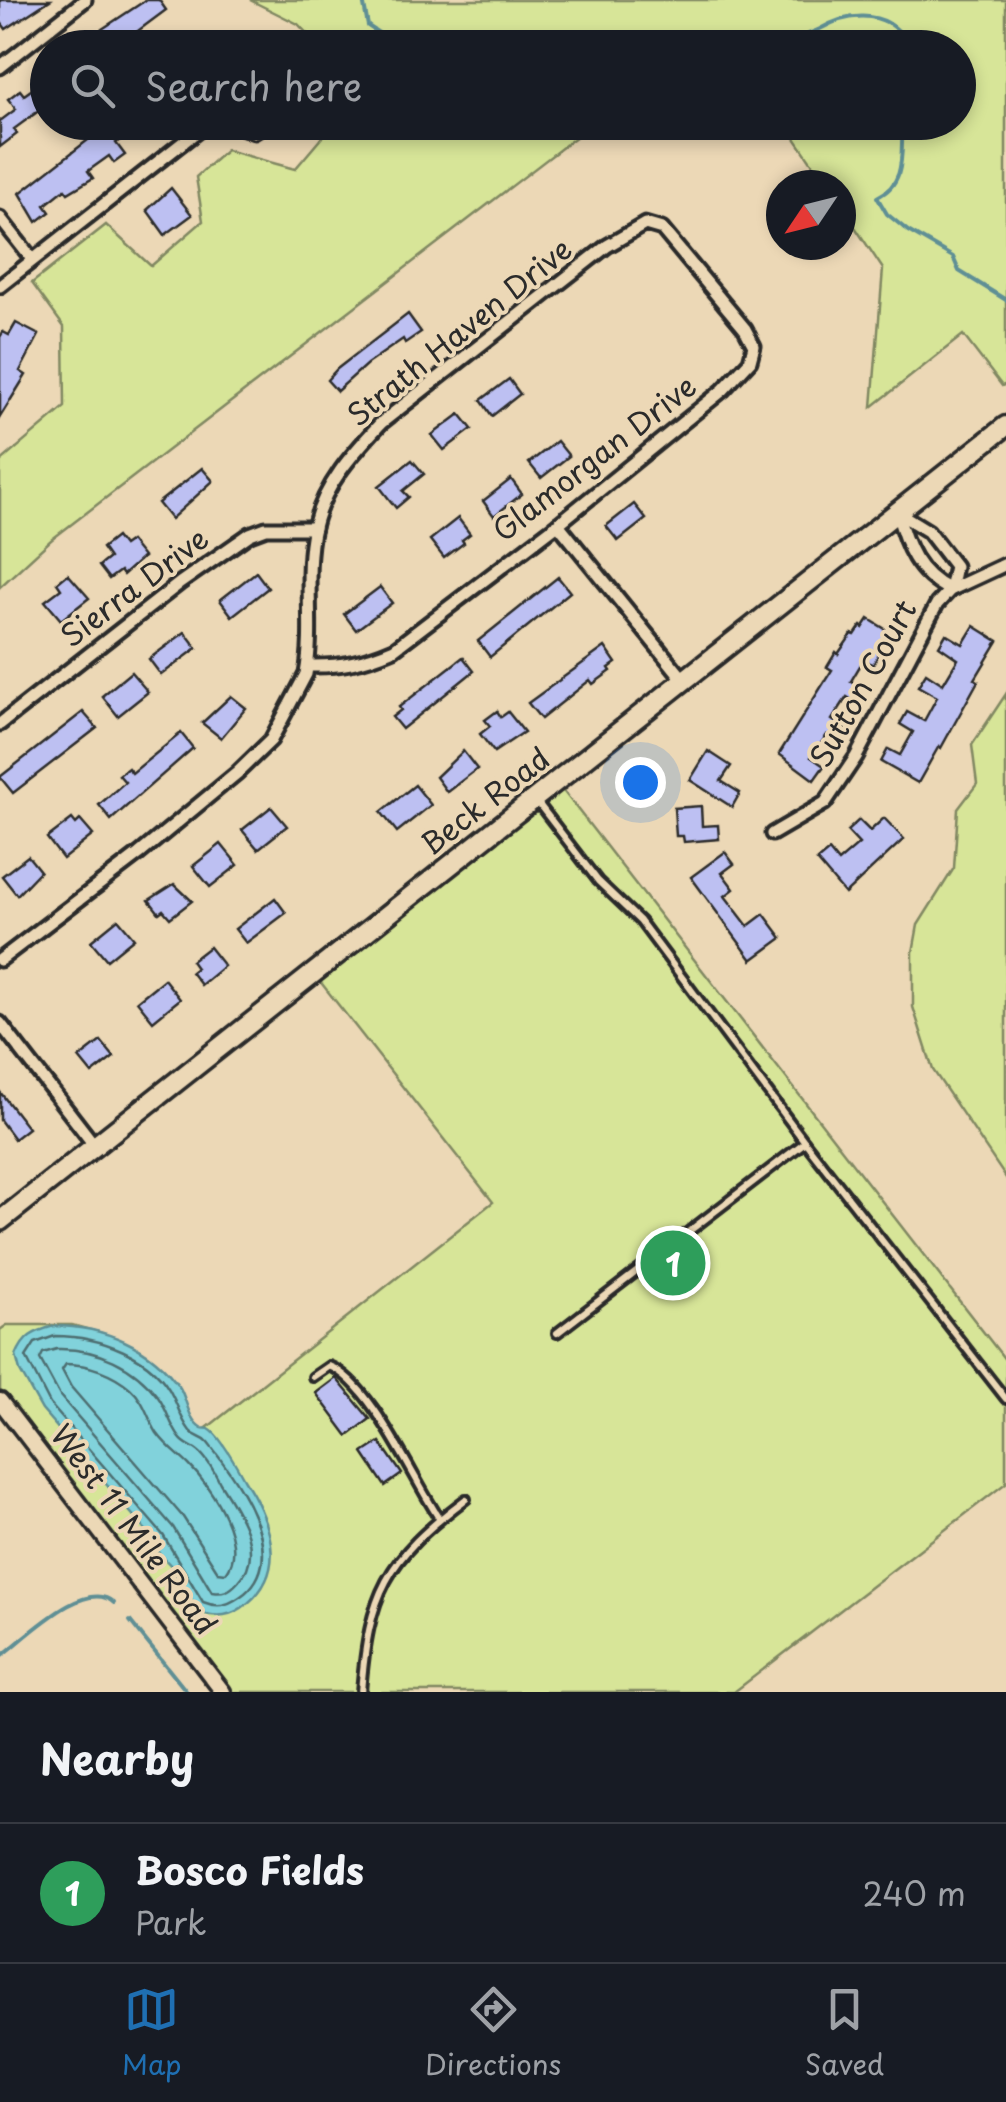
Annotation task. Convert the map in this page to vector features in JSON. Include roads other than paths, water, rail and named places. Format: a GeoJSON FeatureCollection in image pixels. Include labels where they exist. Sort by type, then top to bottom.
{"type":"FeatureCollection","features":[{"type":"Feature","properties":{"kind":"main road","name":"Beck Road"},"geometry":{"type":"LineString","coordinates":[[0,1220],[1006,426]]}},
{"type":"Feature","properties":{"kind":"street"},"geometry":{"type":"LineString","coordinates":[[47,30],[86,0]]}},
{"type":"Feature","properties":{"kind":"street"},"geometry":{"type":"LineString","coordinates":[[0,67],[30,44]]}},
{"type":"Feature","properties":{"kind":"street"},"geometry":{"type":"LineString","coordinates":[[0,286],[186,140]]}},
{"type":"Feature","properties":{"kind":"street"},"geometry":{"type":"LineString","coordinates":[[0,218],[32,259]]}},
{"type":"Feature","properties":{"kind":"street","name":"Glamorgan Drive"},"geometry":{"type":"LineString","coordinates":[[308,666],[340,667],[394,649],[558,524],[723,390],[750,361],[754,346],[745,329],[682,249],[662,229],[646,224]]}},
{"type":"Feature","properties":{"kind":"street","name":"Strath Haven Drive"},"geometry":{"type":"LineString","coordinates":[[0,960],[139,854],[271,740],[308,666],[312,644],[314,528],[326,493],[348,458],[381,423],[607,246],[646,224]]}},
{"type":"Feature","properties":{"kind":"street","name":"Sutton Court"},"geometry":{"type":"LineString","coordinates":[[896,512],[907,549],[931,581],[950,590]]}},
{"type":"Feature","properties":{"kind":"street","name":"Sutton Court"},"geometry":{"type":"LineString","coordinates":[[772,834],[824,803],[856,757],[923,626],[950,590],[955,566],[928,531],[896,512]]}},
{"type":"Feature","properties":{"kind":"street"},"geometry":{"type":"LineString","coordinates":[[558,524],[684,680]]}},
{"type":"Feature","properties":{"kind":"street","name":"Sierra Drive"},"geometry":{"type":"LineString","coordinates":[[0,724],[180,583],[250,534],[266,528],[314,528]]}},
{"type":"Feature","properties":{"kind":"street","name":"Sutton Court"},"geometry":{"type":"LineString","coordinates":[[950,590],[1006,564]]}},
{"type":"Feature","properties":{"kind":"street"},"geometry":{"type":"LineString","coordinates":[[0,1023],[95,1146]]}},
{"type":"Feature","properties":{"kind":"street","name":"West 11 Mile Road"},"geometry":{"type":"LineString","coordinates":[[0,1401],[223,1692]]}},
{"type":"Feature","properties":{"kind":"lane"},"geometry":{"type":"LineString","coordinates":[[534,799],[598,881],[640,921],[805,1142],[1006,1398]]}},
{"type":"Feature","properties":{"kind":"lane"},"geometry":{"type":"LineString","coordinates":[[557,1333],[805,1142]]}},
{"type":"Feature","properties":{"kind":"lane"},"geometry":{"type":"LineString","coordinates":[[313,1376],[329,1366],[351,1383],[414,1473],[440,1518]]}},
{"type":"Feature","properties":{"kind":"lane"},"geometry":{"type":"LineString","coordinates":[[361,1692],[363,1651],[372,1607],[390,1572],[424,1530],[466,1499]]}},
{"type":"Feature","properties":{"kind":"water"},"geometry":{"type":"Polygon","coordinates":[[[54,1326],[90,1330],[141,1350],[169,1373],[194,1420],[213,1432],[228,1452],[261,1510],[271,1543],[268,1575],[261,1590],[242,1608],[224,1615],[198,1612],[175,1581],[176,1571],[157,1551],[144,1528],[42,1410],[16,1356],[30,1336],[54,1326]]]}},
{"type":"Feature","properties":{"kind":"waterway"},"geometry":{"type":"LineString","coordinates":[[363,0],[368,26],[374,30]]}},
{"type":"Feature","properties":{"kind":"waterway"},"geometry":{"type":"LineString","coordinates":[[817,30],[858,17],[882,20],[897,30]]}},
{"type":"Feature","properties":{"kind":"waterway"},"geometry":{"type":"LineString","coordinates":[[902,140],[898,175],[887,191],[877,197],[887,214],[953,257],[959,271],[1006,300]]}},
{"type":"Feature","properties":{"kind":"waterway"},"geometry":{"type":"LineString","coordinates":[[0,1657],[72,1604],[102,1597],[114,1603]]}},
{"type":"Feature","properties":{"kind":"waterway"},"geometry":{"type":"LineString","coordinates":[[130,1621],[187,1692]]}},
{"type":"Feature","properties":{"kind":"place","name":"Bosco Fields"},"geometry":{"type":"Point","coordinates":[673,1263]}}]}
